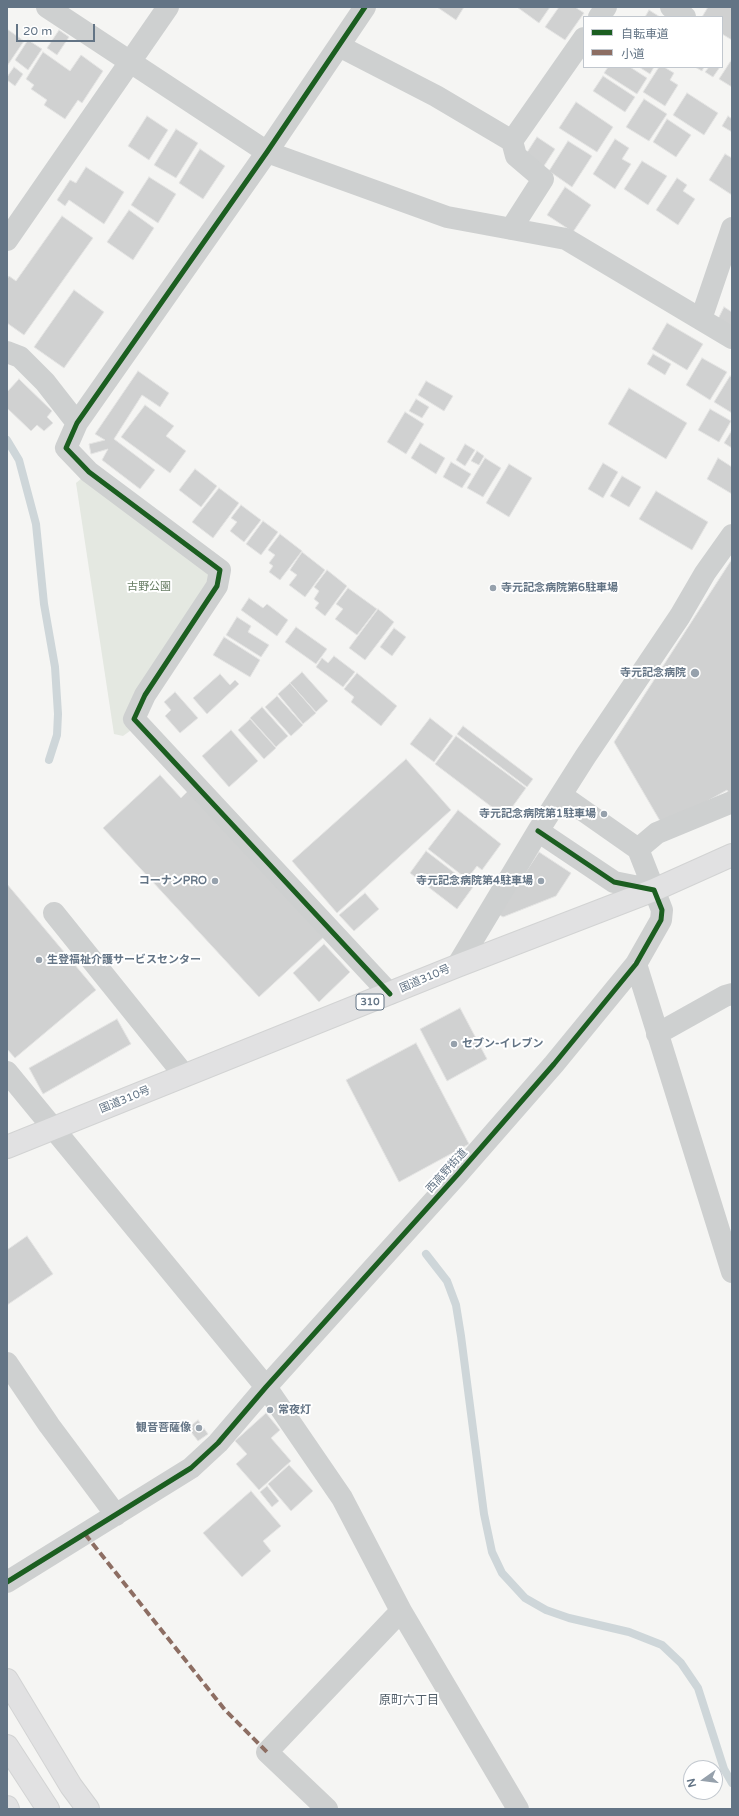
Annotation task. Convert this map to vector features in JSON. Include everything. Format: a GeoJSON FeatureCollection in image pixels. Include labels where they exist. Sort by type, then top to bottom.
{"type":"FeatureCollection","features":[{"type":"Feature","properties":{"kind":"highway","name":"国道310号"},"geometry":{"type":"LineString","coordinates":[[7,1147],[457,966],[654,890],[732,855]]}},
{"type":"Feature","properties":{"kind":"highway"},"geometry":{"type":"LineString","coordinates":[[7,1680],[71,1786],[88,1809]]}},
{"type":"Feature","properties":{"kind":"highway"},"geometry":{"type":"LineString","coordinates":[[11,1753],[48,1809]]}},
{"type":"Feature","properties":{"kind":"street"},"geometry":{"type":"LineString","coordinates":[[47,7],[131,61],[266,152],[447,217],[566,239],[732,338]]}},
{"type":"Feature","properties":{"kind":"street"},"geometry":{"type":"LineString","coordinates":[[7,240],[168,7]]}},
{"type":"Feature","properties":{"kind":"street"},"geometry":{"type":"LineString","coordinates":[[365,7],[77,423],[66,448],[90,472],[220,570],[218,586],[145,695],[134,719],[390,994]]}},
{"type":"Feature","properties":{"kind":"street"},"geometry":{"type":"LineString","coordinates":[[600,16],[606,7]]}},
{"type":"Feature","properties":{"kind":"street"},"geometry":{"type":"LineString","coordinates":[[671,7],[683,16]]}},
{"type":"Feature","properties":{"kind":"street"},"geometry":{"type":"LineString","coordinates":[[512,141],[583,39]]}},
{"type":"Feature","properties":{"kind":"street"},"geometry":{"type":"LineString","coordinates":[[339,46],[436,96],[512,141],[516,156],[543,179],[511,229]]}},
{"type":"Feature","properties":{"kind":"street"},"geometry":{"type":"LineString","coordinates":[[701,319],[732,228]]}},
{"type":"Feature","properties":{"kind":"street"},"geometry":{"type":"LineString","coordinates":[[7,352],[20,358],[45,382],[77,423]]}},
{"type":"Feature","properties":{"kind":"street"},"geometry":{"type":"LineString","coordinates":[[457,966],[538,831],[680,616],[705,573],[732,535]]}},
{"type":"Feature","properties":{"kind":"street"},"geometry":{"type":"LineString","coordinates":[[561,795],[638,849],[657,833],[732,802]]}},
{"type":"Feature","properties":{"kind":"street"},"geometry":{"type":"LineString","coordinates":[[538,831],[614,882],[654,890]]}},
{"type":"Feature","properties":{"kind":"street","name":"西高野街道"},"geometry":{"type":"LineString","coordinates":[[7,1582],[191,1468],[218,1443],[266,1387],[453,1180],[549,1070],[636,964],[661,920],[662,910],[638,849]]}},
{"type":"Feature","properties":{"kind":"street"},"geometry":{"type":"LineString","coordinates":[[54,913],[185,1076]]}},
{"type":"Feature","properties":{"kind":"street"},"geometry":{"type":"LineString","coordinates":[[636,964],[732,1272]]}},
{"type":"Feature","properties":{"kind":"street"},"geometry":{"type":"LineString","coordinates":[[657,1034],[725,996],[732,994]]}},
{"type":"Feature","properties":{"kind":"street"},"geometry":{"type":"LineString","coordinates":[[7,1072],[55,1128],[266,1387],[342,1498],[401,1611],[518,1809]]}},
{"type":"Feature","properties":{"kind":"street"},"geometry":{"type":"LineString","coordinates":[[7,1363],[49,1425],[116,1515]]}},
{"type":"Feature","properties":{"kind":"street"},"geometry":{"type":"LineString","coordinates":[[327,1809],[267,1752],[401,1611]]}},
{"type":"Feature","properties":{"kind":"green space","name":"古野公園"},"geometry":{"type":"Polygon","coordinates":[[[89,472],[220,570],[134,728],[123,736],[114,734],[76,483],[89,472]]]}},
{"type":"Feature","properties":{"kind":"building"},"geometry":{"type":"Polygon","coordinates":[[[437,7],[464,7],[456,20],[437,7]]]}},
{"type":"Feature","properties":{"kind":"building"},"geometry":{"type":"Polygon","coordinates":[[[517,7],[550,7],[539,23],[517,7]]]}},
{"type":"Feature","properties":{"kind":"building"},"geometry":{"type":"Polygon","coordinates":[[[559,7],[575,7],[584,13],[565,40],[545,27],[559,7]]]}},
{"type":"Feature","properties":{"kind":"building"},"geometry":{"type":"Polygon","coordinates":[[[708,7],[732,7],[732,40],[723,35],[723,16],[703,16],[708,7]]]}},
{"type":"Feature","properties":{"kind":"building"},"geometry":{"type":"Polygon","coordinates":[[[649,10],[658,16],[646,16],[649,10]]]}},
{"type":"Feature","properties":{"kind":"building"},"geometry":{"type":"Polygon","coordinates":[[[7,29],[24,41],[7,66],[7,29]]]}},
{"type":"Feature","properties":{"kind":"building"},"geometry":{"type":"Polygon","coordinates":[[[59,30],[69,37],[57,55],[47,48],[59,30]]]}},
{"type":"Feature","properties":{"kind":"building"},"geometry":{"type":"Polygon","coordinates":[[[28,40],[42,49],[28,70],[15,60],[28,40]]]}},
{"type":"Feature","properties":{"kind":"building"},"geometry":{"type":"Polygon","coordinates":[[[43,52],[70,71],[81,55],[103,71],[82,103],[78,100],[65,119],[44,105],[47,100],[31,89],[34,85],[26,79],[43,52]]]}},
{"type":"Feature","properties":{"kind":"building"},"geometry":{"type":"Polygon","coordinates":[[[732,59],[732,87],[719,79],[732,59]]]}},
{"type":"Feature","properties":{"kind":"building"},"geometry":{"type":"Polygon","coordinates":[[[14,67],[23,74],[15,86],[7,80],[7,77],[14,67]]]}},
{"type":"Feature","properties":{"kind":"building"},"geometry":{"type":"Polygon","coordinates":[[[607,68],[632,68],[647,78],[637,94],[604,73],[607,68]]]}},
{"type":"Feature","properties":{"kind":"building"},"geometry":{"type":"Polygon","coordinates":[[[641,68],[653,68],[650,74],[641,68]]]}},
{"type":"Feature","properties":{"kind":"building"},"geometry":{"type":"Polygon","coordinates":[[[658,68],[666,68],[674,73],[670,80],[678,85],[665,106],[643,92],[658,68]]]}},
{"type":"Feature","properties":{"kind":"building"},"geometry":{"type":"Polygon","coordinates":[[[697,68],[704,68],[702,71],[697,68]]]}},
{"type":"Feature","properties":{"kind":"building"},"geometry":{"type":"Polygon","coordinates":[[[708,68],[719,68],[713,77],[705,72],[708,68]]]}},
{"type":"Feature","properties":{"kind":"building"},"geometry":{"type":"Polygon","coordinates":[[[603,76],[635,97],[625,112],[593,91],[603,76]]]}},
{"type":"Feature","properties":{"kind":"building"},"geometry":{"type":"Polygon","coordinates":[[[687,93],[718,113],[704,135],[673,115],[687,93]]]}},
{"type":"Feature","properties":{"kind":"building"},"geometry":{"type":"Polygon","coordinates":[[[644,99],[667,114],[649,141],[626,127],[644,99]]]}},
{"type":"Feature","properties":{"kind":"building"},"geometry":{"type":"Polygon","coordinates":[[[576,102],[613,127],[597,152],[559,128],[576,102]]]}},
{"type":"Feature","properties":{"kind":"building"},"geometry":{"type":"Polygon","coordinates":[[[147,116],[168,130],[149,160],[128,146],[147,116]]]}},
{"type":"Feature","properties":{"kind":"building"},"geometry":{"type":"Polygon","coordinates":[[[728,116],[732,119],[732,132],[722,126],[728,116]]]}},
{"type":"Feature","properties":{"kind":"building"},"geometry":{"type":"Polygon","coordinates":[[[667,119],[691,135],[676,157],[653,142],[667,119]]]}},
{"type":"Feature","properties":{"kind":"building"},"geometry":{"type":"Polygon","coordinates":[[[176,129],[198,143],[176,178],[154,165],[176,129]]]}},
{"type":"Feature","properties":{"kind":"building"},"geometry":{"type":"Polygon","coordinates":[[[537,137],[555,149],[542,169],[524,157],[537,137]]]}},
{"type":"Feature","properties":{"kind":"building"},"geometry":{"type":"Polygon","coordinates":[[[615,139],[629,148],[622,159],[631,164],[615,189],[593,174],[615,139]]]}},
{"type":"Feature","properties":{"kind":"building"},"geometry":{"type":"Polygon","coordinates":[[[568,141],[592,156],[572,187],[549,171],[568,141]]]}},
{"type":"Feature","properties":{"kind":"building"},"geometry":{"type":"Polygon","coordinates":[[[200,149],[225,166],[203,199],[179,183],[200,149]]]}},
{"type":"Feature","properties":{"kind":"building"},"geometry":{"type":"Polygon","coordinates":[[[725,154],[732,158],[732,195],[709,180],[725,154]]]}},
{"type":"Feature","properties":{"kind":"building"},"geometry":{"type":"Polygon","coordinates":[[[642,161],[667,176],[648,205],[624,189],[642,161]]]}},
{"type":"Feature","properties":{"kind":"building"},"geometry":{"type":"Polygon","coordinates":[[[86,167],[124,192],[104,224],[69,200],[65,206],[57,200],[70,180],[76,183],[86,167]]]}},
{"type":"Feature","properties":{"kind":"building"},"geometry":{"type":"Polygon","coordinates":[[[149,177],[176,194],[158,223],[131,205],[149,177]]]}},
{"type":"Feature","properties":{"kind":"building"},"geometry":{"type":"Polygon","coordinates":[[[677,178],[687,185],[683,191],[695,199],[678,225],[656,210],[677,178]]]}},
{"type":"Feature","properties":{"kind":"building"},"geometry":{"type":"Polygon","coordinates":[[[565,187],[591,205],[573,232],[547,215],[565,187]]]}},
{"type":"Feature","properties":{"kind":"building"},"geometry":{"type":"Polygon","coordinates":[[[129,210],[154,228],[133,260],[107,242],[129,210]]]}},
{"type":"Feature","properties":{"kind":"building"},"geometry":{"type":"Polygon","coordinates":[[[62,216],[93,238],[24,335],[7,323],[7,279],[9,276],[16,281],[62,216]]]}},
{"type":"Feature","properties":{"kind":"building"},"geometry":{"type":"Polygon","coordinates":[[[74,290],[104,312],[64,368],[34,347],[74,290]]]}},
{"type":"Feature","properties":{"kind":"building"},"geometry":{"type":"Polygon","coordinates":[[[724,307],[732,312],[732,330],[717,321],[724,307]]]}},
{"type":"Feature","properties":{"kind":"building"},"geometry":{"type":"Polygon","coordinates":[[[667,323],[703,344],[687,370],[652,349],[667,323]]]}},
{"type":"Feature","properties":{"kind":"building"},"geometry":{"type":"Polygon","coordinates":[[[653,354],[671,364],[665,375],[647,364],[653,354]]]}},
{"type":"Feature","properties":{"kind":"building"},"geometry":{"type":"Polygon","coordinates":[[[702,358],[727,372],[710,400],[686,385],[702,358]]]}},
{"type":"Feature","properties":{"kind":"building"},"geometry":{"type":"Polygon","coordinates":[[[138,371],[169,393],[160,407],[142,395],[114,439],[155,470],[140,489],[102,460],[108,449],[91,454],[89,444],[105,440],[95,434],[138,371]]]}},
{"type":"Feature","properties":{"kind":"building"},"geometry":{"type":"Polygon","coordinates":[[[730,376],[732,377],[732,413],[714,402],[730,376]]]}},
{"type":"Feature","properties":{"kind":"building"},"geometry":{"type":"Polygon","coordinates":[[[19,379],[52,411],[47,417],[53,423],[44,431],[37,425],[31,431],[7,408],[7,392],[19,379]]]}},
{"type":"Feature","properties":{"kind":"building"},"geometry":{"type":"Polygon","coordinates":[[[426,381],[453,396],[444,411],[418,395],[426,381]]]}},
{"type":"Feature","properties":{"kind":"building"},"geometry":{"type":"Polygon","coordinates":[[[629,388],[687,423],[666,459],[608,424],[629,388]]]}},
{"type":"Feature","properties":{"kind":"building"},"geometry":{"type":"Polygon","coordinates":[[[416,399],[429,407],[422,418],[409,411],[416,399]]]}},
{"type":"Feature","properties":{"kind":"building"},"geometry":{"type":"Polygon","coordinates":[[[145,405],[174,426],[166,436],[186,451],[170,473],[121,437],[145,405]]]}},
{"type":"Feature","properties":{"kind":"building"},"geometry":{"type":"Polygon","coordinates":[[[710,409],[731,421],[719,442],[698,430],[710,409]]]}},
{"type":"Feature","properties":{"kind":"building"},"geometry":{"type":"Polygon","coordinates":[[[405,412],[424,424],[406,454],[387,442],[405,412]]]}},
{"type":"Feature","properties":{"kind":"building"},"geometry":{"type":"Polygon","coordinates":[[[732,430],[732,448],[724,443],[732,430]]]}},
{"type":"Feature","properties":{"kind":"building"},"geometry":{"type":"Polygon","coordinates":[[[420,443],[445,458],[436,474],[411,458],[420,443]]]}},
{"type":"Feature","properties":{"kind":"building"},"geometry":{"type":"Polygon","coordinates":[[[465,444],[475,450],[465,466],[456,460],[465,444]]]}},
{"type":"Feature","properties":{"kind":"building"},"geometry":{"type":"Polygon","coordinates":[[[477,451],[484,456],[479,465],[471,461],[477,451]]]}},
{"type":"Feature","properties":{"kind":"building"},"geometry":{"type":"Polygon","coordinates":[[[485,458],[501,468],[483,497],[467,488],[485,458]]]}},
{"type":"Feature","properties":{"kind":"building"},"geometry":{"type":"Polygon","coordinates":[[[718,458],[732,467],[732,494],[707,479],[718,458]]]}},
{"type":"Feature","properties":{"kind":"building"},"geometry":{"type":"Polygon","coordinates":[[[451,462],[471,474],[462,488],[443,477],[451,462]]]}},
{"type":"Feature","properties":{"kind":"building"},"geometry":{"type":"Polygon","coordinates":[[[603,463],[618,472],[603,498],[588,489],[603,463]]]}},
{"type":"Feature","properties":{"kind":"building"},"geometry":{"type":"Polygon","coordinates":[[[509,464],[532,478],[509,517],[486,503],[509,464]]]}},
{"type":"Feature","properties":{"kind":"building"},"geometry":{"type":"Polygon","coordinates":[[[195,469],[217,486],[201,507],[179,490],[195,469]]]}},
{"type":"Feature","properties":{"kind":"building"},"geometry":{"type":"Polygon","coordinates":[[[622,476],[641,487],[629,507],[610,496],[622,476]]]}},
{"type":"Feature","properties":{"kind":"building"},"geometry":{"type":"Polygon","coordinates":[[[219,488],[239,503],[213,538],[192,522],[219,488]]]}},
{"type":"Feature","properties":{"kind":"building"},"geometry":{"type":"Polygon","coordinates":[[[656,491],[708,522],[692,550],[639,519],[656,491]]]}},
{"type":"Feature","properties":{"kind":"building"},"geometry":{"type":"Polygon","coordinates":[[[241,505],[261,520],[244,542],[230,531],[237,522],[231,518],[241,505]]]}},
{"type":"Feature","properties":{"kind":"building"},"geometry":{"type":"Polygon","coordinates":[[[263,521],[278,532],[261,555],[246,544],[263,521]]]}},
{"type":"Feature","properties":{"kind":"building"},"geometry":{"type":"Polygon","coordinates":[[[280,534],[302,551],[280,580],[269,572],[273,566],[269,563],[275,555],[268,550],[280,534]]]}},
{"type":"Feature","properties":{"kind":"building"},"geometry":{"type":"Polygon","coordinates":[[[302,552],[325,570],[305,597],[289,585],[297,575],[290,570],[302,552]]]}},
{"type":"Feature","properties":{"kind":"building","name":"寺元記念病院"},"geometry":{"type":"Polygon","coordinates":[[[732,559],[732,799],[727,790],[663,826],[614,742],[732,559]]]}},
{"type":"Feature","properties":{"kind":"building"},"geometry":{"type":"Polygon","coordinates":[[[327,570],[347,586],[325,616],[315,608],[319,603],[314,599],[319,591],[314,587],[327,570]]]}},
{"type":"Feature","properties":{"kind":"building"},"geometry":{"type":"Polygon","coordinates":[[[348,588],[377,609],[357,635],[335,619],[343,609],[336,604],[348,588]]]}},
{"type":"Feature","properties":{"kind":"building"},"geometry":{"type":"Polygon","coordinates":[[[249,598],[263,608],[267,604],[288,620],[277,636],[241,610],[249,598]]]}},
{"type":"Feature","properties":{"kind":"building"},"geometry":{"type":"Polygon","coordinates":[[[378,609],[394,622],[365,660],[349,648],[378,609]]]}},
{"type":"Feature","properties":{"kind":"building"},"geometry":{"type":"Polygon","coordinates":[[[237,617],[251,626],[248,632],[269,645],[261,657],[226,635],[237,617]]]}},
{"type":"Feature","properties":{"kind":"building"},"geometry":{"type":"Polygon","coordinates":[[[296,627],[327,649],[316,664],[285,642],[296,627]]]}},
{"type":"Feature","properties":{"kind":"building"},"geometry":{"type":"Polygon","coordinates":[[[394,628],[406,637],[392,656],[380,647],[394,628]]]}},
{"type":"Feature","properties":{"kind":"building"},"geometry":{"type":"Polygon","coordinates":[[[224,637],[260,660],[250,677],[213,655],[224,637]]]}},
{"type":"Feature","properties":{"kind":"building"},"geometry":{"type":"Polygon","coordinates":[[[334,656],[355,672],[343,687],[316,667],[322,658],[328,663],[334,656]]]}},
{"type":"Feature","properties":{"kind":"building"},"geometry":{"type":"Polygon","coordinates":[[[302,672],[328,701],[316,712],[290,683],[302,672]]]}},
{"type":"Feature","properties":{"kind":"building"},"geometry":{"type":"Polygon","coordinates":[[[357,673],[397,706],[381,726],[351,702],[354,697],[344,689],[357,673]]]}},
{"type":"Feature","properties":{"kind":"building"},"geometry":{"type":"Polygon","coordinates":[[[220,674],[230,685],[235,680],[239,684],[207,714],[193,698],[220,674]]]}},
{"type":"Feature","properties":{"kind":"building"},"geometry":{"type":"Polygon","coordinates":[[[290,683],[316,713],[303,724],[278,694],[290,683]]]}},
{"type":"Feature","properties":{"kind":"building"},"geometry":{"type":"Polygon","coordinates":[[[175,692],[198,718],[180,733],[165,716],[171,710],[164,702],[175,692]]]}},
{"type":"Feature","properties":{"kind":"building"},"geometry":{"type":"Polygon","coordinates":[[[277,696],[303,725],[291,736],[265,707],[277,696]]]}},
{"type":"Feature","properties":{"kind":"building"},"geometry":{"type":"Polygon","coordinates":[[[262,707],[288,736],[276,747],[250,718],[262,707]]]}},
{"type":"Feature","properties":{"kind":"building"},"geometry":{"type":"Polygon","coordinates":[[[430,718],[453,736],[434,762],[410,744],[430,718]]]}},
{"type":"Feature","properties":{"kind":"building"},"geometry":{"type":"Polygon","coordinates":[[[250,719],[276,748],[264,759],[238,730],[250,719]]]}},
{"type":"Feature","properties":{"kind":"building"},"geometry":{"type":"Polygon","coordinates":[[[463,726],[533,779],[527,787],[457,734],[463,726]]]}},
{"type":"Feature","properties":{"kind":"building"},"geometry":{"type":"Polygon","coordinates":[[[231,730],[258,761],[229,787],[202,756],[231,730]]]}},
{"type":"Feature","properties":{"kind":"building"},"geometry":{"type":"Polygon","coordinates":[[[456,736],[526,788],[505,817],[435,764],[456,736]]]}},
{"type":"Feature","properties":{"kind":"building"},"geometry":{"type":"Polygon","coordinates":[[[406,759],[451,810],[337,913],[292,861],[406,759]]]}},
{"type":"Feature","properties":{"kind":"building","name":"コーナンPRO"},"geometry":{"type":"Polygon","coordinates":[[[160,775],[181,798],[192,787],[327,934],[259,997],[103,828],[160,775]]]}},
{"type":"Feature","properties":{"kind":"building"},"geometry":{"type":"Polygon","coordinates":[[[458,810],[501,844],[482,870],[477,866],[467,879],[428,849],[458,810]]]}},
{"type":"Feature","properties":{"kind":"building"},"geometry":{"type":"Polygon","coordinates":[[[426,851],[473,887],[457,909],[410,873],[426,851]]]}},
{"type":"Feature","properties":{"kind":"building"},"geometry":{"type":"Polygon","coordinates":[[[539,852],[571,873],[556,896],[503,917],[498,914],[539,852]]]}},
{"type":"Feature","properties":{"kind":"building","name":"生登福祉介護サービスセンター"},"geometry":{"type":"Polygon","coordinates":[[[7,884],[96,990],[15,1058],[7,1049],[7,884]]]}},
{"type":"Feature","properties":{"kind":"building"},"geometry":{"type":"Polygon","coordinates":[[[365,893],[379,909],[354,931],[339,915],[365,893]]]}},
{"type":"Feature","properties":{"kind":"building"},"geometry":{"type":"Polygon","coordinates":[[[324,944],[350,972],[319,1002],[293,973],[324,944]]]}},
{"type":"Feature","properties":{"kind":"building","name":"セブン-イレブン"},"geometry":{"type":"Polygon","coordinates":[[[460,1008],[487,1059],[447,1081],[420,1029],[460,1008]]]}},
{"type":"Feature","properties":{"kind":"building"},"geometry":{"type":"Polygon","coordinates":[[[117,1019],[131,1044],[43,1094],[29,1068],[117,1019]]]}},
{"type":"Feature","properties":{"kind":"building"},"geometry":{"type":"Polygon","coordinates":[[[416,1043],[469,1144],[399,1182],[346,1080],[416,1043]]]}},
{"type":"Feature","properties":{"kind":"building"},"geometry":{"type":"Polygon","coordinates":[[[27,1236],[53,1274],[7,1305],[7,1250],[27,1236]]]}},
{"type":"Feature","properties":{"kind":"building"},"geometry":{"type":"Polygon","coordinates":[[[266,1413],[280,1430],[271,1438],[291,1461],[259,1490],[236,1464],[247,1454],[235,1441],[266,1413]]]}},
{"type":"Feature","properties":{"kind":"building"},"geometry":{"type":"Polygon","coordinates":[[[198,1420],[208,1434],[198,1441],[188,1428],[198,1420]]]}},
{"type":"Feature","properties":{"kind":"building"},"geometry":{"type":"Polygon","coordinates":[[[289,1465],[313,1491],[291,1511],[268,1484],[289,1465]]]}},
{"type":"Feature","properties":{"kind":"building"},"geometry":{"type":"Polygon","coordinates":[[[267,1486],[279,1501],[272,1507],[260,1492],[267,1486]]]}},
{"type":"Feature","properties":{"kind":"building"},"geometry":{"type":"Polygon","coordinates":[[[251,1491],[281,1526],[263,1541],[271,1551],[242,1577],[203,1533],[251,1491]]]}},
{"type":"Feature","properties":{"kind":"waterway"},"geometry":{"type":"LineString","coordinates":[[7,440],[19,460],[36,524],[44,604],[55,667],[58,714],[57,735],[49,760]]}},
{"type":"Feature","properties":{"kind":"waterway"},"geometry":{"type":"LineString","coordinates":[[426,1254],[447,1281],[456,1305],[484,1514],[492,1552],[502,1573],[525,1598],[546,1610],[569,1618],[629,1632],[662,1645],[681,1663],[698,1688],[724,1769],[732,1783]]}},
{"type":"Feature","properties":{"kind":"marked path"},"geometry":{"type":"LineString","coordinates":[[85,1534],[225,1710],[267,1752]]}},
{"type":"Feature","properties":{"kind":"cycle path"},"geometry":{"type":"LineString","coordinates":[[365,7],[267,152],[77,423],[66,448],[89,472],[220,570],[217,586],[145,695],[134,719],[390,994]]}},
{"type":"Feature","properties":{"kind":"cycle path"},"geometry":{"type":"LineString","coordinates":[[7,1582],[191,1468],[218,1443],[266,1387],[458,1174],[554,1064],[636,964],[661,920],[662,910],[654,890],[614,882],[538,831]]}},
{"type":"Feature","properties":{"kind":"place","name":"寺元記念病院第6駐車場"},"geometry":{"type":"Point","coordinates":[493,588]}},
{"type":"Feature","properties":{"kind":"place","name":"寺元記念病院"},"geometry":{"type":"Point","coordinates":[695,673]}},
{"type":"Feature","properties":{"kind":"place","name":"寺元記念病院第1駐車場"},"geometry":{"type":"Point","coordinates":[604,814]}},
{"type":"Feature","properties":{"kind":"place","name":"コーナンPRO"},"geometry":{"type":"Point","coordinates":[215,881]}},
{"type":"Feature","properties":{"kind":"place","name":"寺元記念病院第4駐車場"},"geometry":{"type":"Point","coordinates":[541,881]}},
{"type":"Feature","properties":{"kind":"place","name":"生登福祉介護サービスセンター"},"geometry":{"type":"Point","coordinates":[39,960]}},
{"type":"Feature","properties":{"kind":"place","name":"セブン-イレブン"},"geometry":{"type":"Point","coordinates":[454,1044]}},
{"type":"Feature","properties":{"kind":"place","name":"常夜灯"},"geometry":{"type":"Point","coordinates":[270,1410]}},
{"type":"Feature","properties":{"kind":"place","name":"観音菩薩像"},"geometry":{"type":"Point","coordinates":[199,1428]}},
{"type":"Feature","properties":{"kind":"district","name":"原町六丁目"},"geometry":{"type":"Point","coordinates":[409,1701]}}]}
